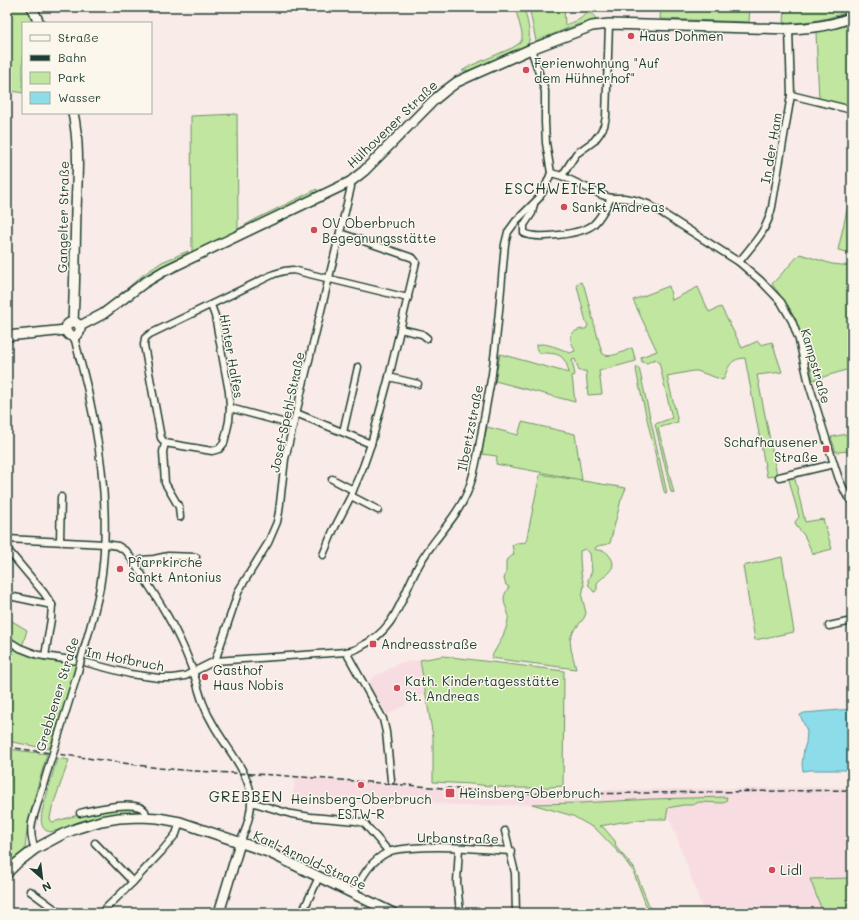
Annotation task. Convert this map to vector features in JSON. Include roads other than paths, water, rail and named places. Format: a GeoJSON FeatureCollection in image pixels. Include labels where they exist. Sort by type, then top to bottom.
{"type":"FeatureCollection","features":[{"type":"Feature","properties":{"kind":"main road"},"geometry":{"type":"LineString","coordinates":[[32,7],[39,22]]}},
{"type":"Feature","properties":{"kind":"main road","name":"Hülhovener Straße"},"geometry":{"type":"LineString","coordinates":[[77,324],[94,320],[144,283],[164,271],[350,182],[364,171],[445,90],[457,82],[532,49],[585,28],[609,24],[789,29],[818,27],[852,17]]}},
{"type":"Feature","properties":{"kind":"main road","name":"Gangelter Straße"},"geometry":{"type":"LineString","coordinates":[[73,114],[76,126],[77,158],[75,287],[77,324]]}},
{"type":"Feature","properties":{"kind":"main road"},"geometry":{"type":"LineString","coordinates":[[7,336],[80,333],[81,328],[77,324],[68,324],[70,333]]}},
{"type":"Feature","properties":{"kind":"main road","name":"Karl-Arnold-Straße"},"geometry":{"type":"LineString","coordinates":[[7,873],[35,849],[78,828],[101,821],[119,818],[158,818],[180,822],[268,852],[393,913]]}},
{"type":"Feature","properties":{"kind":"main road"},"geometry":{"type":"LineString","coordinates":[[219,913],[240,843]]}},
{"type":"Feature","properties":{"kind":"street"},"geometry":{"type":"LineString","coordinates":[[562,176],[576,154],[594,141],[604,126],[606,117],[609,24]]}},
{"type":"Feature","properties":{"kind":"street","name":"In der Ham"},"geometry":{"type":"LineString","coordinates":[[740,262],[761,235],[770,216],[791,95],[789,29]]}},
{"type":"Feature","properties":{"kind":"street"},"geometry":{"type":"LineString","coordinates":[[532,49],[545,91],[546,143],[551,173],[562,176],[611,198],[594,225],[576,233],[546,236],[529,236],[524,233],[524,225],[532,213],[534,204]]}},
{"type":"Feature","properties":{"kind":"street"},"geometry":{"type":"LineString","coordinates":[[791,95],[852,110]]}},
{"type":"Feature","properties":{"kind":"street","name":"Ilbertzstraße"},"geometry":{"type":"LineString","coordinates":[[215,661],[346,652],[359,648],[372,641],[389,625],[396,614],[427,550],[454,517],[468,490],[476,462],[492,375],[505,244],[508,232],[516,221],[539,198],[551,173]]}},
{"type":"Feature","properties":{"kind":"street","name":"Josef-Spehl-Straße"},"geometry":{"type":"LineString","coordinates":[[215,661],[239,590],[268,543],[277,522],[285,458],[351,187],[350,182]]}},
{"type":"Feature","properties":{"kind":"street","name":"Kampstraße"},"geometry":{"type":"LineString","coordinates":[[611,198],[624,198],[648,204],[740,262],[781,302],[792,321],[799,340],[809,384],[839,479],[846,494],[852,502]]}},
{"type":"Feature","properties":{"kind":"street"},"geometry":{"type":"LineString","coordinates":[[323,555],[352,493],[371,444],[389,377],[416,262],[413,258],[340,233]]}},
{"type":"Feature","properties":{"kind":"street","name":"Hinter Halfes"},"geometry":{"type":"LineString","coordinates":[[211,305],[215,316],[229,392],[230,408],[229,421],[224,443],[219,449],[212,451],[165,443],[161,438],[144,345],[146,338],[150,334],[274,274],[284,271],[293,270],[408,298]]}},
{"type":"Feature","properties":{"kind":"street"},"geometry":{"type":"LineString","coordinates":[[400,329],[422,334],[427,338]]}},
{"type":"Feature","properties":{"kind":"street","name":"Grebbener Straße"},"geometry":{"type":"LineString","coordinates":[[35,849],[30,831],[32,822],[94,615],[100,588],[105,544],[104,504],[99,447],[90,400],[70,333]]}},
{"type":"Feature","properties":{"kind":"street"},"geometry":{"type":"LineString","coordinates":[[343,432],[358,367]]}},
{"type":"Feature","properties":{"kind":"street"},"geometry":{"type":"LineString","coordinates":[[389,377],[418,384]]}},
{"type":"Feature","properties":{"kind":"street"},"geometry":{"type":"LineString","coordinates":[[230,408],[293,425]]}},
{"type":"Feature","properties":{"kind":"street"},"geometry":{"type":"LineString","coordinates":[[296,413],[371,444]]}},
{"type":"Feature","properties":{"kind":"street","name":"Hinter Halfes"},"geometry":{"type":"LineString","coordinates":[[165,443],[163,452],[165,483],[179,507],[180,517]]}},
{"type":"Feature","properties":{"kind":"street"},"geometry":{"type":"LineString","coordinates":[[779,477],[834,464]]}},
{"type":"Feature","properties":{"kind":"street"},"geometry":{"type":"LineString","coordinates":[[332,479],[378,510]]}},
{"type":"Feature","properties":{"kind":"street"},"geometry":{"type":"LineString","coordinates":[[60,541],[61,497]]}},
{"type":"Feature","properties":{"kind":"street"},"geometry":{"type":"LineString","coordinates":[[7,539],[105,544],[118,546],[127,552],[175,631],[193,672],[203,703],[212,724],[236,761],[247,782],[250,791],[250,814],[240,843]]}},
{"type":"Feature","properties":{"kind":"street"},"geometry":{"type":"LineString","coordinates":[[7,549],[44,593],[52,605],[45,656]]}},
{"type":"Feature","properties":{"kind":"street"},"geometry":{"type":"LineString","coordinates":[[135,565],[142,560],[168,556],[196,557]]}},
{"type":"Feature","properties":{"kind":"street"},"geometry":{"type":"LineString","coordinates":[[14,597],[52,605]]}},
{"type":"Feature","properties":{"kind":"street"},"geometry":{"type":"LineString","coordinates":[[829,626],[852,621]]}},
{"type":"Feature","properties":{"kind":"street","name":"Im Hofbruch"},"geometry":{"type":"LineString","coordinates":[[7,640],[20,648],[38,655],[84,662],[130,674],[159,678],[173,678],[185,676],[193,672]]}},
{"type":"Feature","properties":{"kind":"street"},"geometry":{"type":"LineString","coordinates":[[346,652],[383,719],[386,732],[391,780]]}},
{"type":"Feature","properties":{"kind":"street"},"geometry":{"type":"LineString","coordinates":[[193,672],[215,661]]}},
{"type":"Feature","properties":{"kind":"street"},"geometry":{"type":"LineString","coordinates":[[251,802],[291,814],[364,823],[389,852]]}},
{"type":"Feature","properties":{"kind":"street"},"geometry":{"type":"LineString","coordinates":[[80,812],[120,805],[130,805],[144,809],[146,812],[146,817]]}},
{"type":"Feature","properties":{"kind":"street"},"geometry":{"type":"LineString","coordinates":[[101,913],[107,910],[162,851],[176,834],[180,822]]}},
{"type":"Feature","properties":{"kind":"street","name":"Urbanstraße"},"geometry":{"type":"LineString","coordinates":[[505,831],[511,851],[515,873],[516,913]]}},
{"type":"Feature","properties":{"kind":"street"},"geometry":{"type":"LineString","coordinates":[[95,843],[133,882]]}},
{"type":"Feature","properties":{"kind":"street","name":"Urbanstraße"},"geometry":{"type":"LineString","coordinates":[[353,894],[366,871],[374,862],[389,852],[400,849],[432,846],[511,851]]}},
{"type":"Feature","properties":{"kind":"street"},"geometry":{"type":"LineString","coordinates":[[458,848],[460,913]]}},
{"type":"Feature","properties":{"kind":"street"},"geometry":{"type":"LineString","coordinates":[[302,913],[319,877]]}},
{"type":"Feature","properties":{"kind":"street"},"geometry":{"type":"LineString","coordinates":[[30,891],[60,913]]}},
{"type":"Feature","properties":{"kind":"water"},"geometry":{"type":"Polygon","coordinates":[[[852,709],[852,770],[803,771],[802,764],[807,731],[800,715],[804,713],[852,709]]]}},
{"type":"Feature","properties":{"kind":"railway"},"geometry":{"type":"LineString","coordinates":[[7,747],[159,768],[274,775],[509,793],[576,794],[852,790]]}},
{"type":"Feature","properties":{"kind":"place","name":"Haus Dohmen"},"geometry":{"type":"Point","coordinates":[631,36]}},
{"type":"Feature","properties":{"kind":"place","name":"Ferienwohnung \"Auf dem Hühnerhof\""},"geometry":{"type":"Point","coordinates":[526,70]}},
{"type":"Feature","properties":{"kind":"place","name":"Sankt Andreas"},"geometry":{"type":"Point","coordinates":[564,207]}},
{"type":"Feature","properties":{"kind":"place","name":"OV Oberbruch Begegnungsstätte"},"geometry":{"type":"Point","coordinates":[314,230]}},
{"type":"Feature","properties":{"kind":"place","name":"Schafhausener Straße"},"geometry":{"type":"Point","coordinates":[826,449]}},
{"type":"Feature","properties":{"kind":"place","name":"Pfarrkirche Sankt Antonius"},"geometry":{"type":"Point","coordinates":[120,569]}},
{"type":"Feature","properties":{"kind":"place","name":"Andreasstraße"},"geometry":{"type":"Point","coordinates":[373,644]}},
{"type":"Feature","properties":{"kind":"place","name":"Gasthof Haus Nobis"},"geometry":{"type":"Point","coordinates":[205,677]}},
{"type":"Feature","properties":{"kind":"place","name":"Kath. Kindertagesstätte St. Andreas"},"geometry":{"type":"Point","coordinates":[397,688]}},
{"type":"Feature","properties":{"kind":"place","name":"Heinsberg-Oberbruch ESTW-R"},"geometry":{"type":"Point","coordinates":[361,785]}},
{"type":"Feature","properties":{"kind":"place","name":"Heinsberg-Oberbruch"},"geometry":{"type":"Point","coordinates":[450,793]}},
{"type":"Feature","properties":{"kind":"place","name":"Lidl"},"geometry":{"type":"Point","coordinates":[772,870]}},
{"type":"Feature","properties":{"kind":"district","name":"ESCHWEILER"},"geometry":{"type":"Point","coordinates":[556,189]}},
{"type":"Feature","properties":{"kind":"district","name":"GREBBEN"},"geometry":{"type":"Point","coordinates":[246,797]}}]}
